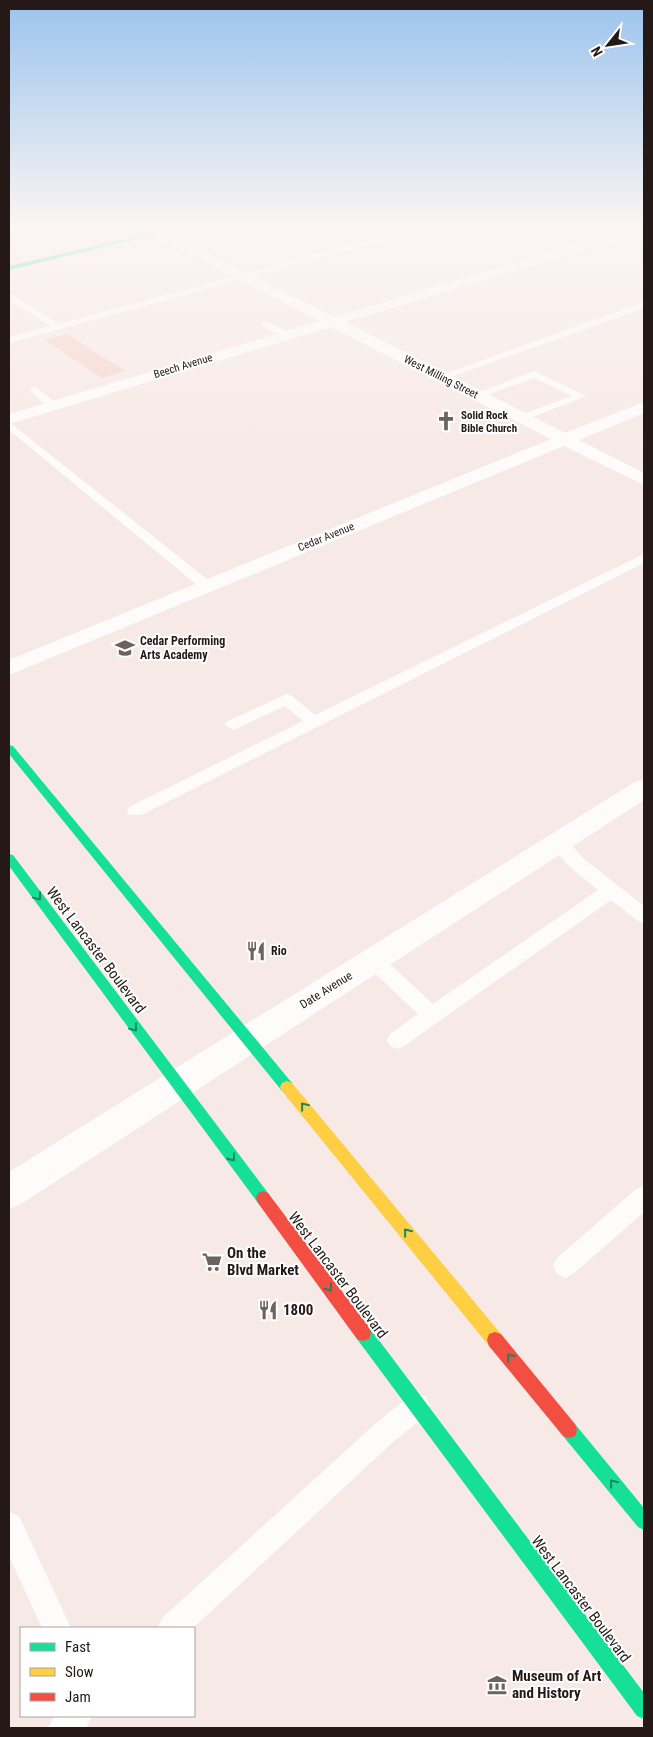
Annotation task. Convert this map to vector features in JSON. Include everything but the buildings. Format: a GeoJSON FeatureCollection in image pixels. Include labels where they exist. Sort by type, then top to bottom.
{"type":"FeatureCollection","features":[{"type":"Feature","properties":{"kind":"street","name":"West Milling Street"},"geometry":{"type":"LineString","coordinates":[[305,307],[644,480]]}},
{"type":"Feature","properties":{"kind":"street","name":"Beech Avenue"},"geometry":{"type":"LineString","coordinates":[[9,419],[380,307]]}},
{"type":"Feature","properties":{"kind":"street","name":"Cedar Avenue"},"geometry":{"type":"LineString","coordinates":[[9,668],[644,406]]}},
{"type":"Feature","properties":{"kind":"street"},"geometry":{"type":"LineString","coordinates":[[9,748],[644,1521]]}},
{"type":"Feature","properties":{"kind":"street","name":"Date Avenue"},"geometry":{"type":"LineString","coordinates":[[9,1192],[644,788]]}},
{"type":"Feature","properties":{"kind":"street","name":"West Lancaster Boulevard"},"geometry":{"type":"LineString","coordinates":[[9,858],[644,1708]]}},
{"type":"Feature","properties":{"kind":"lane"},"geometry":{"type":"LineString","coordinates":[[27,307],[57,326]]}},
{"type":"Feature","properties":{"kind":"lane"},"geometry":{"type":"LineString","coordinates":[[9,340],[127,307]]}},
{"type":"Feature","properties":{"kind":"lane"},"geometry":{"type":"LineString","coordinates":[[441,377],[635,307]]}},
{"type":"Feature","properties":{"kind":"lane"},"geometry":{"type":"LineString","coordinates":[[266,324],[287,335]]}},
{"type":"Feature","properties":{"kind":"lane"},"geometry":{"type":"LineString","coordinates":[[476,395],[534,374],[581,396],[522,418]]}},
{"type":"Feature","properties":{"kind":"lane"},"geometry":{"type":"LineString","coordinates":[[35,390],[54,406]]}},
{"type":"Feature","properties":{"kind":"lane"},"geometry":{"type":"LineString","coordinates":[[9,425],[207,586]]}},
{"type":"Feature","properties":{"kind":"lane"},"geometry":{"type":"LineString","coordinates":[[135,811],[644,559]]}},
{"type":"Feature","properties":{"kind":"lane"},"geometry":{"type":"LineString","coordinates":[[233,725],[287,699],[313,722]]}},
{"type":"Feature","properties":{"kind":"lane"},"geometry":{"type":"LineString","coordinates":[[560,842],[578,864],[644,916]]}},
{"type":"Feature","properties":{"kind":"lane"},"geometry":{"type":"LineString","coordinates":[[397,1040],[611,890]]}},
{"type":"Feature","properties":{"kind":"lane"},"geometry":{"type":"LineString","coordinates":[[373,960],[432,1015]]}},
{"type":"Feature","properties":{"kind":"lane"},"geometry":{"type":"LineString","coordinates":[[564,1266],[644,1197]]}},
{"type":"Feature","properties":{"kind":"lane"},"geometry":{"type":"LineString","coordinates":[[173,1627],[383,1434],[417,1406]]}},
{"type":"Feature","properties":{"kind":"lane"},"geometry":{"type":"LineString","coordinates":[[9,1526],[57,1627]]}},
{"type":"Feature","properties":{"kind":"lane"},"geometry":{"type":"LineString","coordinates":[[63,1728],[76,1717]]}},
{"type":"Feature","properties":{"kind":"shaded area"},"geometry":{"type":"Polygon","coordinates":[[[67,334],[125,371],[102,378],[45,340],[67,334]]]}},
{"type":"Feature","properties":{"kind":"traffic: fast"},"geometry":{"type":"LineString","coordinates":[[9,748],[287,1087]]}},
{"type":"Feature","properties":{"kind":"traffic: fast"},"geometry":{"type":"LineString","coordinates":[[9,858],[263,1198]]}},
{"type":"Feature","properties":{"kind":"traffic: fast"},"geometry":{"type":"LineString","coordinates":[[363,1333],[644,1709]]}},
{"type":"Feature","properties":{"kind":"traffic: fast"},"geometry":{"type":"LineString","coordinates":[[569,1430],[644,1521]]}},
{"type":"Feature","properties":{"kind":"traffic: slow"},"geometry":{"type":"LineString","coordinates":[[287,1087],[495,1340]]}},
{"type":"Feature","properties":{"kind":"traffic: jam"},"geometry":{"type":"LineString","coordinates":[[263,1198],[363,1333]]}},
{"type":"Feature","properties":{"kind":"traffic: jam"},"geometry":{"type":"LineString","coordinates":[[495,1340],[569,1430]]}},
{"type":"Feature","properties":{"kind":"place","name":"Solid Rock Bible Church"},"geometry":{"type":"Point","coordinates":[446,421]}},
{"type":"Feature","properties":{"kind":"place","name":"Cedar Performing Arts Academy"},"geometry":{"type":"Point","coordinates":[125,648]}},
{"type":"Feature","properties":{"kind":"place","name":"Rio"},"geometry":{"type":"Point","coordinates":[256,951]}},
{"type":"Feature","properties":{"kind":"place","name":"On the Blvd Market"},"geometry":{"type":"Point","coordinates":[212,1262]}},
{"type":"Feature","properties":{"kind":"place","name":"1800"},"geometry":{"type":"Point","coordinates":[268,1310]}},
{"type":"Feature","properties":{"kind":"place","name":"Museum of Art and History"},"geometry":{"type":"Point","coordinates":[497,1685]}}]}
